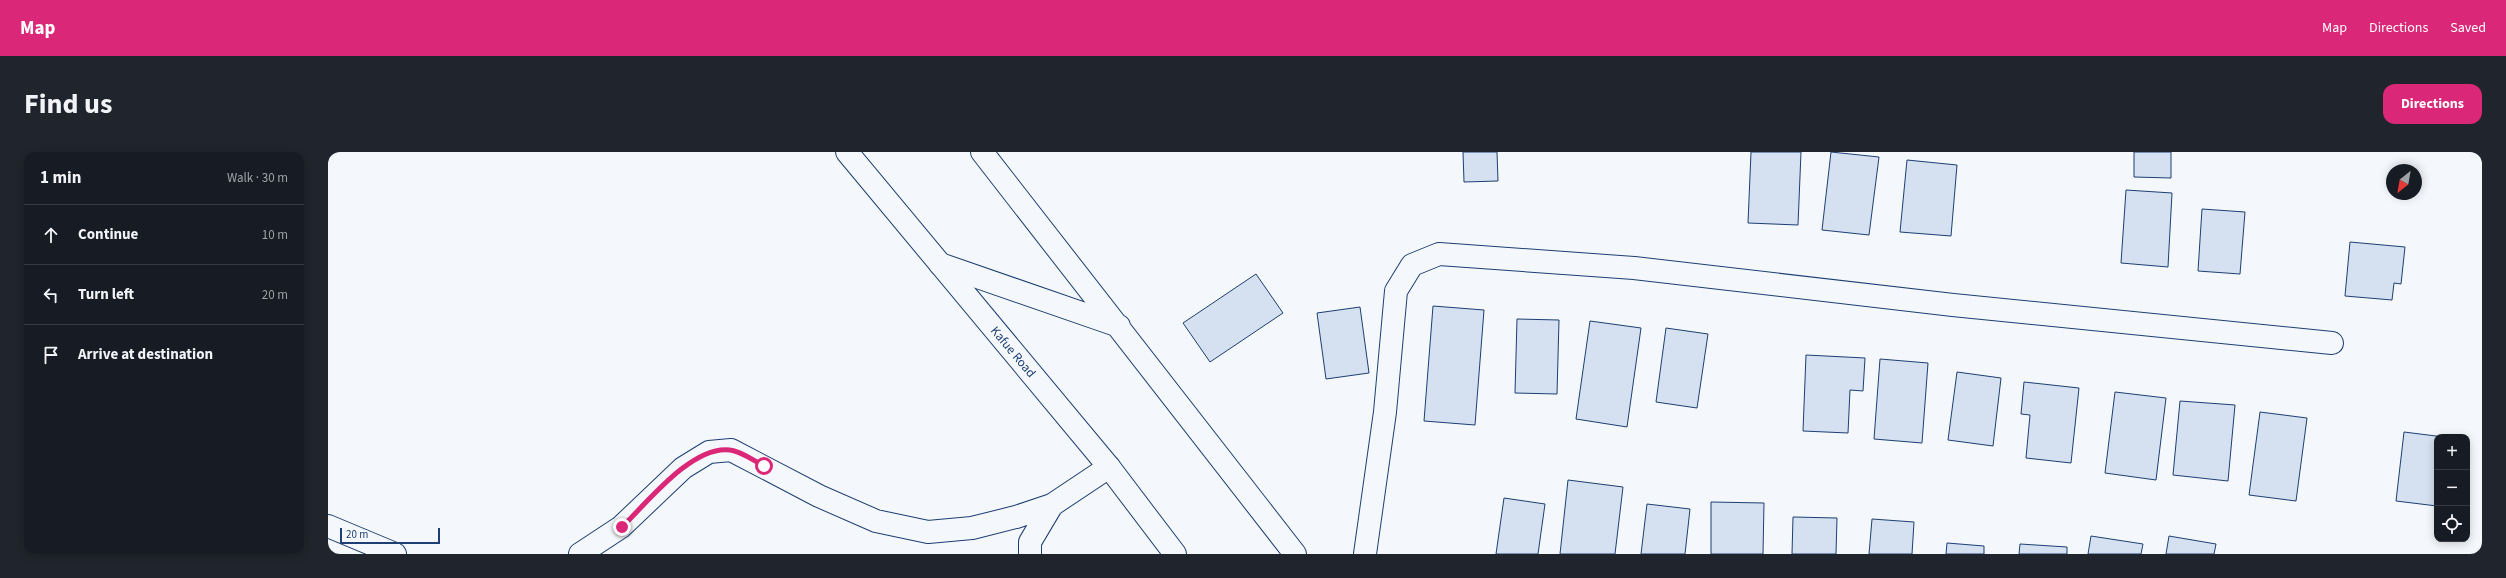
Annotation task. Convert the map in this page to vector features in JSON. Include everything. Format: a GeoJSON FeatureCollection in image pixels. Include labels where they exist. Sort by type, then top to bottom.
{"type":"FeatureCollection","features":[{"type":"Feature","properties":{"kind":"main road","name":"Kafue Road"},"geometry":{"type":"LineString","coordinates":[[847,152],[1109,467],[1176,554]]}},
{"type":"Feature","properties":{"kind":"main road"},"geometry":{"type":"LineString","coordinates":[[982,152],[1065,261],[1119,326],[1295,554]]}},
{"type":"Feature","properties":{"kind":"main road"},"geometry":{"type":"LineString","coordinates":[[1365,554],[1384,412],[1396,291],[1412,265],[1439,254],[1634,268],[1954,304],[2332,343]]}},
{"type":"Feature","properties":{"kind":"main road"},"geometry":{"type":"LineString","coordinates":[[940,264],[1119,326]]}},
{"type":"Feature","properties":{"kind":"main road"},"geometry":{"type":"LineString","coordinates":[[580,554],[622,527],[683,468],[709,452],[731,450],[819,496],[876,521],[928,532],[972,528],[1052,505],[1109,467]]}},
{"type":"Feature","properties":{"kind":"main road"},"geometry":{"type":"LineString","coordinates":[[1030,554],[1030,542],[1052,505]]}},
{"type":"Feature","properties":{"kind":"main road"},"geometry":{"type":"LineString","coordinates":[[328,526],[395,554]]}},
{"type":"Feature","properties":{"kind":"building"},"geometry":{"type":"Polygon","coordinates":[[[1463,152],[1497,152],[1498,181],[1464,182],[1463,152]]]}},
{"type":"Feature","properties":{"kind":"building"},"geometry":{"type":"Polygon","coordinates":[[[1751,152],[1801,152],[1798,225],[1748,223],[1751,152]]]}},
{"type":"Feature","properties":{"kind":"building"},"geometry":{"type":"Polygon","coordinates":[[[1831,152],[1879,157],[1869,235],[1822,230],[1831,152]]]}},
{"type":"Feature","properties":{"kind":"building"},"geometry":{"type":"Polygon","coordinates":[[[2134,152],[2171,152],[2171,178],[2134,177],[2134,152]]]}},
{"type":"Feature","properties":{"kind":"building"},"geometry":{"type":"Polygon","coordinates":[[[1907,160],[1957,165],[1951,236],[1900,232],[1907,160]]]}},
{"type":"Feature","properties":{"kind":"building"},"geometry":{"type":"Polygon","coordinates":[[[2126,190],[2172,193],[2168,267],[2121,263],[2126,190]]]}},
{"type":"Feature","properties":{"kind":"building"},"geometry":{"type":"Polygon","coordinates":[[[2202,209],[2245,212],[2240,274],[2198,271],[2202,209]]]}},
{"type":"Feature","properties":{"kind":"building"},"geometry":{"type":"Polygon","coordinates":[[[2350,242],[2405,247],[2401,284],[2394,283],[2392,300],[2345,296],[2350,242]]]}},
{"type":"Feature","properties":{"kind":"building"},"geometry":{"type":"Polygon","coordinates":[[[1256,274],[1283,313],[1210,362],[1183,323],[1256,274]]]}},
{"type":"Feature","properties":{"kind":"building"},"geometry":{"type":"Polygon","coordinates":[[[1433,306],[1484,310],[1475,425],[1424,421],[1433,306]]]}},
{"type":"Feature","properties":{"kind":"building"},"geometry":{"type":"Polygon","coordinates":[[[1360,307],[1369,373],[1326,379],[1317,313],[1360,307]]]}},
{"type":"Feature","properties":{"kind":"building"},"geometry":{"type":"Polygon","coordinates":[[[1517,319],[1559,320],[1557,394],[1515,393],[1517,319]]]}},
{"type":"Feature","properties":{"kind":"building"},"geometry":{"type":"Polygon","coordinates":[[[1590,321],[1641,328],[1627,427],[1576,419],[1590,321]]]}},
{"type":"Feature","properties":{"kind":"building"},"geometry":{"type":"Polygon","coordinates":[[[1666,328],[1708,334],[1697,408],[1656,402],[1666,328]]]}},
{"type":"Feature","properties":{"kind":"building"},"geometry":{"type":"Polygon","coordinates":[[[1806,355],[1865,358],[1863,391],[1850,390],[1848,433],[1803,431],[1806,355]]]}},
{"type":"Feature","properties":{"kind":"building"},"geometry":{"type":"Polygon","coordinates":[[[1880,359],[1928,363],[1922,443],[1874,439],[1880,359]]]}},
{"type":"Feature","properties":{"kind":"building"},"geometry":{"type":"Polygon","coordinates":[[[1957,372],[2001,378],[1993,446],[1948,440],[1957,372]]]}},
{"type":"Feature","properties":{"kind":"building"},"geometry":{"type":"Polygon","coordinates":[[[2024,382],[2079,388],[2071,463],[2026,458],[2030,415],[2021,414],[2024,382]]]}},
{"type":"Feature","properties":{"kind":"building"},"geometry":{"type":"Polygon","coordinates":[[[2115,392],[2166,398],[2156,480],[2105,473],[2115,392]]]}},
{"type":"Feature","properties":{"kind":"building"},"geometry":{"type":"Polygon","coordinates":[[[2180,401],[2235,405],[2228,481],[2173,475],[2180,401]]]}},
{"type":"Feature","properties":{"kind":"building"},"geometry":{"type":"Polygon","coordinates":[[[2260,412],[2307,418],[2296,501],[2249,495],[2260,412]]]}},
{"type":"Feature","properties":{"kind":"building"},"geometry":{"type":"Polygon","coordinates":[[[2404,432],[2434,436],[2434,506],[2396,501],[2404,432]]]}},
{"type":"Feature","properties":{"kind":"building"},"geometry":{"type":"Polygon","coordinates":[[[1568,480],[1623,487],[1615,554],[1560,554],[1568,480]]]}},
{"type":"Feature","properties":{"kind":"building"},"geometry":{"type":"Polygon","coordinates":[[[1504,498],[1545,504],[1538,554],[1496,554],[1504,498]]]}},
{"type":"Feature","properties":{"kind":"building"},"geometry":{"type":"Polygon","coordinates":[[[1711,502],[1764,503],[1763,554],[1711,554],[1711,502]]]}},
{"type":"Feature","properties":{"kind":"building"},"geometry":{"type":"Polygon","coordinates":[[[1647,504],[1690,509],[1685,554],[1641,554],[1647,504]]]}},
{"type":"Feature","properties":{"kind":"building"},"geometry":{"type":"Polygon","coordinates":[[[1793,517],[1837,518],[1836,554],[1792,554],[1793,517]]]}},
{"type":"Feature","properties":{"kind":"building"},"geometry":{"type":"Polygon","coordinates":[[[1872,519],[1914,522],[1912,554],[1869,554],[1872,519]]]}},
{"type":"Feature","properties":{"kind":"building"},"geometry":{"type":"Polygon","coordinates":[[[2091,536],[2143,544],[2141,554],[2088,554],[2091,536]]]}},
{"type":"Feature","properties":{"kind":"building"},"geometry":{"type":"Polygon","coordinates":[[[2169,536],[2216,544],[2214,554],[2166,554],[2169,536]]]}},
{"type":"Feature","properties":{"kind":"building"},"geometry":{"type":"Polygon","coordinates":[[[1947,543],[1984,546],[1984,554],[1946,554],[1947,543]]]}},
{"type":"Feature","properties":{"kind":"building"},"geometry":{"type":"Polygon","coordinates":[[[2020,544],[2067,547],[2067,554],[2019,554],[2020,544]]]}},
{"type":"Feature","properties":{"kind":"route"},"geometry":{"type":"LineString","coordinates":[[622,527],[683,468],[709,452],[731,450],[764,466]]}}]}
